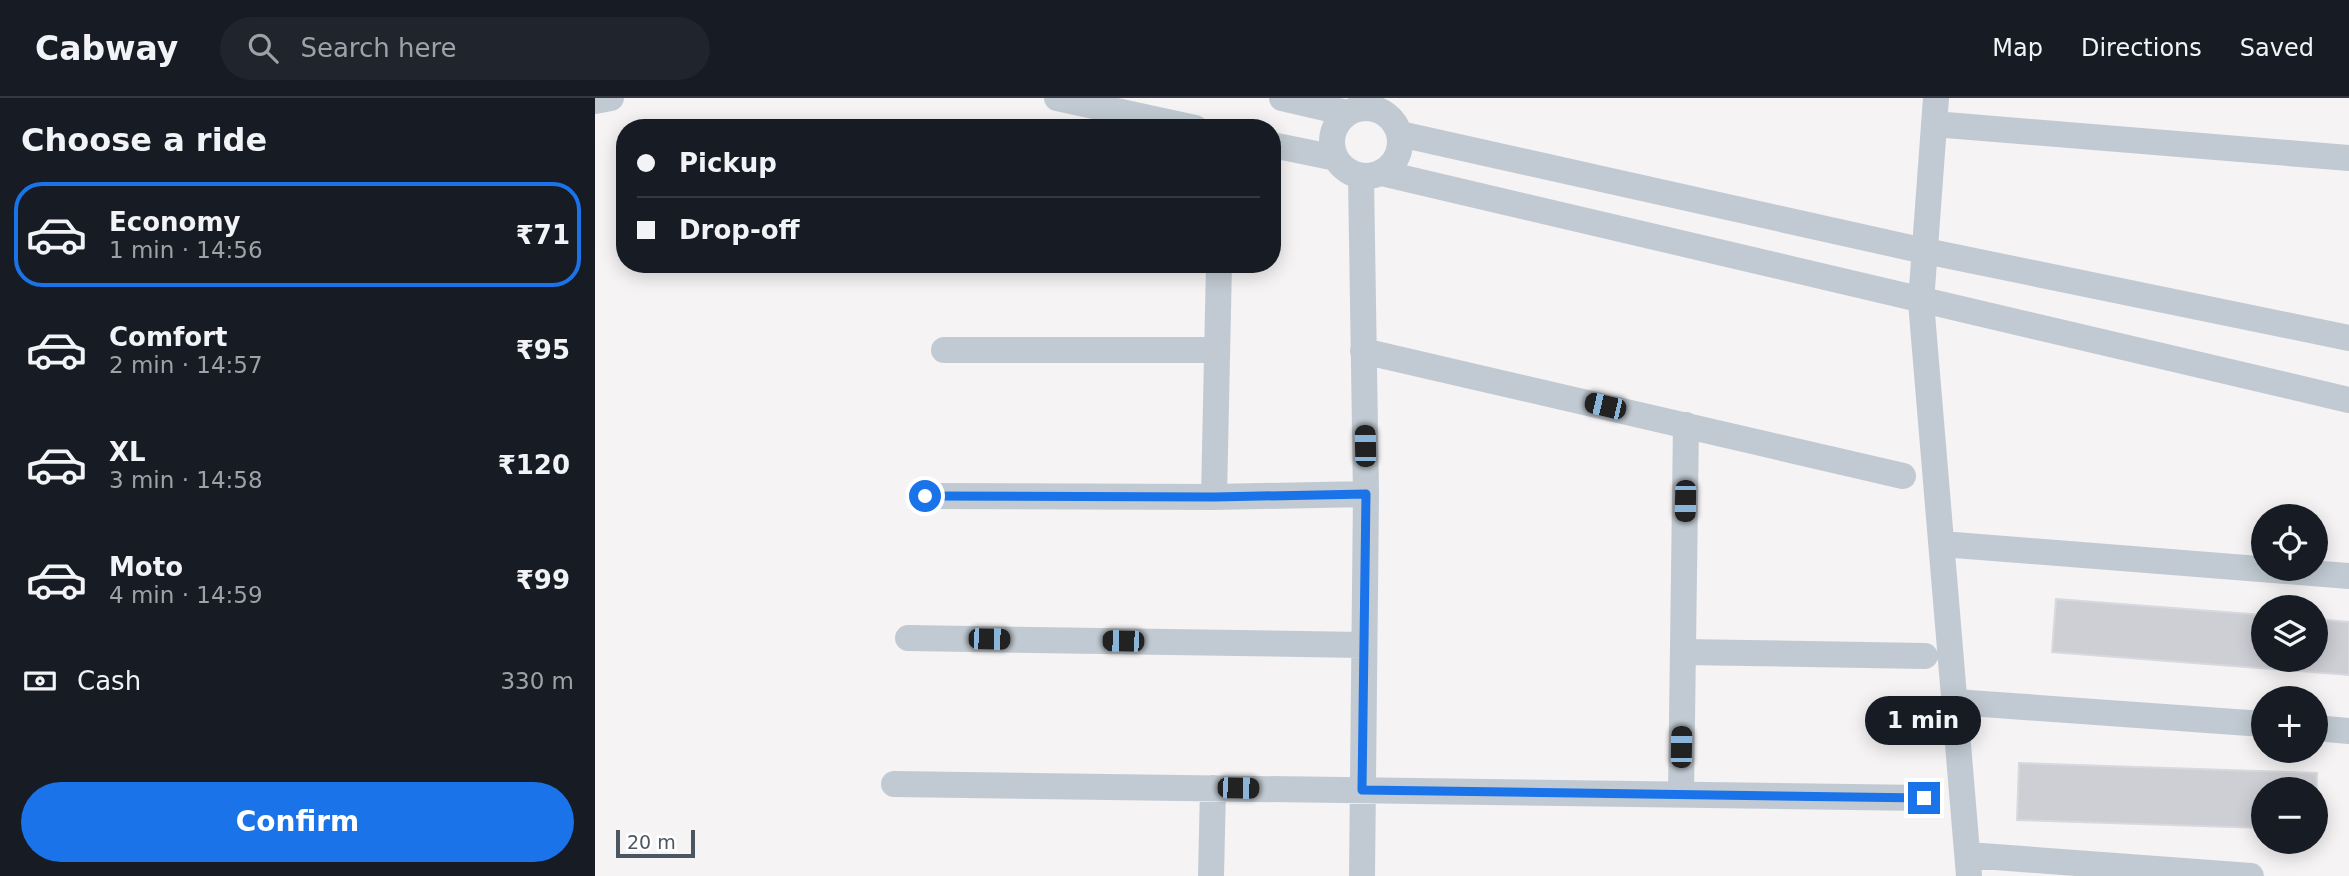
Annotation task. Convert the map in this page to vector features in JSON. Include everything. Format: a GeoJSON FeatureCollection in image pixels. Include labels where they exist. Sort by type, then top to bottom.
{"type":"FeatureCollection","features":[{"type":"Feature","properties":{"kind":"street"},"geometry":{"type":"LineString","coordinates":[[595,101],[611,98]]}},
{"type":"Feature","properties":{"kind":"street"},"geometry":{"type":"LineString","coordinates":[[1057,98],[1154,119]]}},
{"type":"Feature","properties":{"kind":"street"},"geometry":{"type":"LineString","coordinates":[[1282,98],[1361,106],[1388,116],[1400,134],[1397,157],[1371,174]]}},
{"type":"Feature","properties":{"kind":"street"},"geometry":{"type":"LineString","coordinates":[[1936,98],[1921,302],[1968,865],[2251,876]]}},
{"type":"Feature","properties":{"kind":"street"},"geometry":{"type":"LineString","coordinates":[[1361,106],[1335,129],[1332,149],[1342,167],[2349,400]]}},
{"type":"Feature","properties":{"kind":"street"},"geometry":{"type":"LineString","coordinates":[[1934,124],[2349,159]]}},
{"type":"Feature","properties":{"kind":"street"},"geometry":{"type":"LineString","coordinates":[[1400,134],[1925,251],[2349,338]]}},
{"type":"Feature","properties":{"kind":"street"},"geometry":{"type":"LineString","coordinates":[[1281,147],[1336,158]]}},
{"type":"Feature","properties":{"kind":"street"},"geometry":{"type":"LineString","coordinates":[[1361,876],[1366,494],[1363,351],[1371,174]]}},
{"type":"Feature","properties":{"kind":"street"},"geometry":{"type":"LineString","coordinates":[[1214,497],[1219,273]]}},
{"type":"Feature","properties":{"kind":"street"},"geometry":{"type":"LineString","coordinates":[[944,350],[1217,350]]}},
{"type":"Feature","properties":{"kind":"street"},"geometry":{"type":"LineString","coordinates":[[1363,351],[1903,476]]}},
{"type":"Feature","properties":{"kind":"street"},"geometry":{"type":"LineString","coordinates":[[1681,794],[1686,425]]}},
{"type":"Feature","properties":{"kind":"street"},"geometry":{"type":"LineString","coordinates":[[925,496],[1214,497],[1366,494]]}},
{"type":"Feature","properties":{"kind":"street"},"geometry":{"type":"LineString","coordinates":[[1942,544],[2349,576]]}},
{"type":"Feature","properties":{"kind":"street"},"geometry":{"type":"LineString","coordinates":[[908,638],[1364,645]]}},
{"type":"Feature","properties":{"kind":"street"},"geometry":{"type":"LineString","coordinates":[[1683,652],[1925,656]]}},
{"type":"Feature","properties":{"kind":"street"},"geometry":{"type":"LineString","coordinates":[[1955,702],[2251,723]]}},
{"type":"Feature","properties":{"kind":"street"},"geometry":{"type":"LineString","coordinates":[[2328,729],[2349,731]]}},
{"type":"Feature","properties":{"kind":"street"},"geometry":{"type":"LineString","coordinates":[[894,784],[1924,798]]}},
{"type":"Feature","properties":{"kind":"street"},"geometry":{"type":"LineString","coordinates":[[1211,876],[1213,788]]}},
{"type":"Feature","properties":{"kind":"building"},"geometry":{"type":"Polygon","coordinates":[[[2056,599],[2251,614],[2251,667],[2052,652],[2056,599]]]}},
{"type":"Feature","properties":{"kind":"building"},"geometry":{"type":"Polygon","coordinates":[[[2328,620],[2349,622],[2349,675],[2310,672],[2328,672],[2328,620]]]}},
{"type":"Feature","properties":{"kind":"building"},"geometry":{"type":"Polygon","coordinates":[[[2019,763],[2317,773],[2317,777],[2251,777],[2251,828],[2017,820],[2019,763]]]}},
{"type":"Feature","properties":{"kind":"route"},"geometry":{"type":"LineString","coordinates":[[925,496],[1214,497],[1366,494],[1362,790],[1924,798]]}}]}
